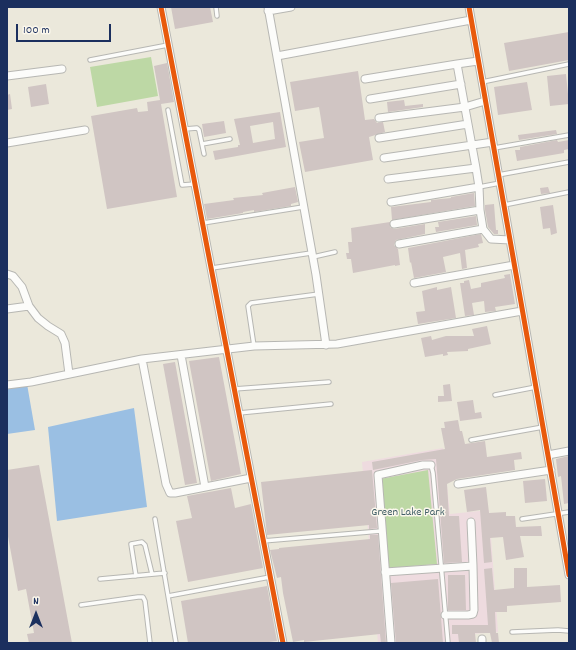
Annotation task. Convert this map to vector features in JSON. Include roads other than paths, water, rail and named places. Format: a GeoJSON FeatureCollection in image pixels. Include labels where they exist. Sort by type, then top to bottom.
{"type":"FeatureCollection","features":[{"type":"Feature","properties":{"kind":"street"},"geometry":{"type":"LineString","coordinates":[[161,7],[283,643]]}},
{"type":"Feature","properties":{"kind":"street"},"geometry":{"type":"LineString","coordinates":[[291,7],[268,9],[319,294],[326,345]]}},
{"type":"Feature","properties":{"kind":"street"},"geometry":{"type":"LineString","coordinates":[[469,7],[569,575]]}},
{"type":"Feature","properties":{"kind":"street"},"geometry":{"type":"LineString","coordinates":[[277,56],[471,20]]}},
{"type":"Feature","properties":{"kind":"street"},"geometry":{"type":"LineString","coordinates":[[365,79],[478,61]]}},
{"type":"Feature","properties":{"kind":"street"},"geometry":{"type":"LineString","coordinates":[[457,64],[476,168],[483,228],[491,239],[510,240]]}},
{"type":"Feature","properties":{"kind":"street"},"geometry":{"type":"LineString","coordinates":[[7,76],[62,69]]}},
{"type":"Feature","properties":{"kind":"street"},"geometry":{"type":"LineString","coordinates":[[370,99],[461,84]]}},
{"type":"Feature","properties":{"kind":"street"},"geometry":{"type":"LineString","coordinates":[[379,118],[465,107],[485,101]]}},
{"type":"Feature","properties":{"kind":"street"},"geometry":{"type":"LineString","coordinates":[[379,138],[468,124]]}},
{"type":"Feature","properties":{"kind":"street"},"geometry":{"type":"LineString","coordinates":[[7,144],[85,130]]}},
{"type":"Feature","properties":{"kind":"street"},"geometry":{"type":"LineString","coordinates":[[384,158],[472,145],[493,145]]}},
{"type":"Feature","properties":{"kind":"street"},"geometry":{"type":"LineString","coordinates":[[388,179],[476,168]]}},
{"type":"Feature","properties":{"kind":"street"},"geometry":{"type":"LineString","coordinates":[[391,202],[479,187]]}},
{"type":"Feature","properties":{"kind":"street"},"geometry":{"type":"LineString","coordinates":[[394,224],[480,210]]}},
{"type":"Feature","properties":{"kind":"street"},"geometry":{"type":"LineString","coordinates":[[399,244],[483,228]]}},
{"type":"Feature","properties":{"kind":"street"},"geometry":{"type":"LineString","coordinates":[[414,283],[514,265]]}},
{"type":"Feature","properties":{"kind":"street"},"geometry":{"type":"LineString","coordinates":[[7,274],[13,276],[22,287],[29,306],[43,322],[61,334],[65,343],[68,374]]}},
{"type":"Feature","properties":{"kind":"street"},"geometry":{"type":"LineString","coordinates":[[7,309],[29,306]]}},
{"type":"Feature","properties":{"kind":"street"},"geometry":{"type":"LineString","coordinates":[[7,385],[142,359],[254,346],[337,344],[522,311]]}},
{"type":"Feature","properties":{"kind":"street"},"geometry":{"type":"LineString","coordinates":[[181,355],[206,488]]}},
{"type":"Feature","properties":{"kind":"street"},"geometry":{"type":"LineString","coordinates":[[142,359],[167,489],[170,492],[175,493],[251,478]]}},
{"type":"Feature","properties":{"kind":"street"},"geometry":{"type":"LineString","coordinates":[[548,455],[569,451]]}},
{"type":"Feature","properties":{"kind":"street"},"geometry":{"type":"LineString","coordinates":[[391,643],[381,531],[378,475],[431,465]]}},
{"type":"Feature","properties":{"kind":"street"},"geometry":{"type":"LineString","coordinates":[[458,484],[551,470]]}},
{"type":"Feature","properties":{"kind":"street"},"geometry":{"type":"LineString","coordinates":[[445,615],[473,614],[471,522]]}},
{"type":"Feature","properties":{"kind":"street"},"geometry":{"type":"LineString","coordinates":[[385,572],[473,566]]}},
{"type":"Feature","properties":{"kind":"lane"},"geometry":{"type":"LineString","coordinates":[[216,7],[217,16]]}},
{"type":"Feature","properties":{"kind":"lane"},"geometry":{"type":"LineString","coordinates":[[90,60],[169,45]]}},
{"type":"Feature","properties":{"kind":"lane"},"geometry":{"type":"LineString","coordinates":[[482,82],[569,64]]}},
{"type":"Feature","properties":{"kind":"lane"},"geometry":{"type":"LineString","coordinates":[[168,110],[182,185],[196,184]]}},
{"type":"Feature","properties":{"kind":"lane"},"geometry":{"type":"LineString","coordinates":[[185,129],[197,128],[199,130],[204,154]]}},
{"type":"Feature","properties":{"kind":"lane"},"geometry":{"type":"LineString","coordinates":[[493,145],[569,135]]}},
{"type":"Feature","properties":{"kind":"lane"},"geometry":{"type":"LineString","coordinates":[[202,144],[230,139]]}},
{"type":"Feature","properties":{"kind":"lane"},"geometry":{"type":"LineString","coordinates":[[498,175],[569,162]]}},
{"type":"Feature","properties":{"kind":"lane"},"geometry":{"type":"LineString","coordinates":[[479,187],[500,183]]}},
{"type":"Feature","properties":{"kind":"lane"},"geometry":{"type":"LineString","coordinates":[[504,205],[569,192]]}},
{"type":"Feature","properties":{"kind":"lane"},"geometry":{"type":"LineString","coordinates":[[203,223],[303,206]]}},
{"type":"Feature","properties":{"kind":"lane"},"geometry":{"type":"LineString","coordinates":[[212,268],[335,252]]}},
{"type":"Feature","properties":{"kind":"lane"},"geometry":{"type":"LineString","coordinates":[[254,346],[248,306],[250,303],[319,294]]}},
{"type":"Feature","properties":{"kind":"lane"},"geometry":{"type":"LineString","coordinates":[[234,389],[329,382]]}},
{"type":"Feature","properties":{"kind":"lane"},"geometry":{"type":"LineString","coordinates":[[495,395],[536,387]]}},
{"type":"Feature","properties":{"kind":"lane"},"geometry":{"type":"LineString","coordinates":[[239,413],[331,404]]}},
{"type":"Feature","properties":{"kind":"lane"},"geometry":{"type":"LineString","coordinates":[[472,440],[543,427]]}},
{"type":"Feature","properties":{"kind":"lane"},"geometry":{"type":"LineString","coordinates":[[431,465],[433,473],[448,643]]}},
{"type":"Feature","properties":{"kind":"lane"},"geometry":{"type":"LineString","coordinates":[[522,519],[569,512]]}},
{"type":"Feature","properties":{"kind":"lane"},"geometry":{"type":"LineString","coordinates":[[155,518],[176,643]]}},
{"type":"Feature","properties":{"kind":"lane"},"geometry":{"type":"LineString","coordinates":[[263,541],[381,531]]}},
{"type":"Feature","properties":{"kind":"lane"},"geometry":{"type":"LineString","coordinates":[[136,576],[131,544],[142,542],[145,545],[152,574]]}},
{"type":"Feature","properties":{"kind":"lane"},"geometry":{"type":"LineString","coordinates":[[100,579],[165,573]]}},
{"type":"Feature","properties":{"kind":"lane"},"geometry":{"type":"LineString","coordinates":[[168,596],[270,577]]}},
{"type":"Feature","properties":{"kind":"lane"},"geometry":{"type":"LineString","coordinates":[[81,605],[143,597],[145,601],[150,643]]}},
{"type":"Feature","properties":{"kind":"lane"},"geometry":{"type":"LineString","coordinates":[[512,632],[569,631]]}},
{"type":"Feature","properties":{"kind":"water"},"geometry":{"type":"Polygon","coordinates":[[[27,384],[35,430],[7,434],[7,388],[27,384]]]}},
{"type":"Feature","properties":{"kind":"water"},"geometry":{"type":"Polygon","coordinates":[[[134,408],[147,507],[57,521],[48,427],[134,408]]]}},
{"type":"Feature","properties":{"kind":"park label","name":"Green Lake Park"},"geometry":{"type":"Point","coordinates":[408,513]}}]}
